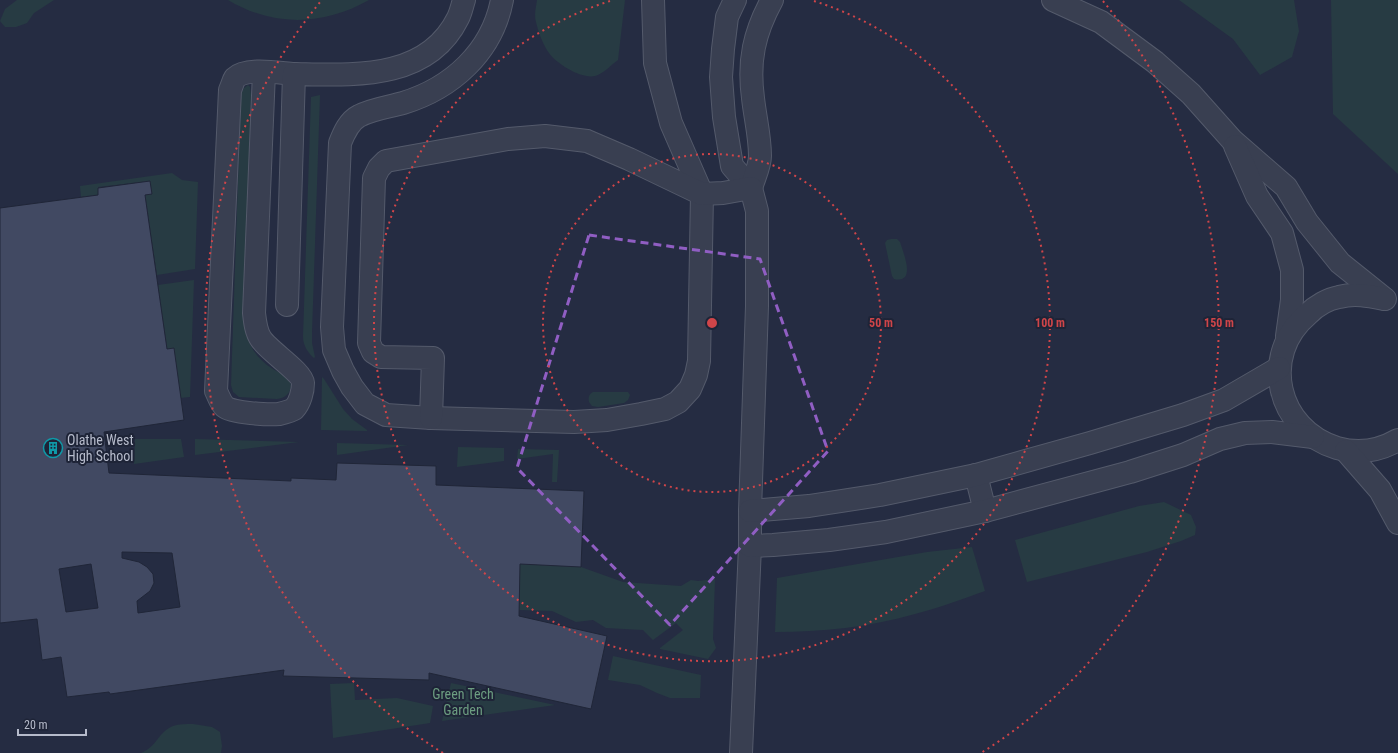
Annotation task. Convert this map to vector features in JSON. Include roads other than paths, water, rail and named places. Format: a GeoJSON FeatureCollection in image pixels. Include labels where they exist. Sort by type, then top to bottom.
{"type":"FeatureCollection","features":[{"type":"Feature","properties":{"kind":"street"},"geometry":{"type":"LineString","coordinates":[[264,72],[254,313],[256,328],[260,338],[270,349],[296,371],[303,381],[302,395],[294,408],[280,414],[236,412],[226,407],[220,400],[216,391],[230,90],[235,78],[245,73],[264,72],[294,74],[347,74],[375,72],[403,66],[422,57],[442,41],[458,18],[464,0]]}},
{"type":"Feature","properties":{"kind":"street"},"geometry":{"type":"LineString","coordinates":[[502,0],[498,16],[489,38],[475,57],[455,77],[431,93],[404,103],[358,116],[346,128],[340,143],[332,327],[334,350],[352,387],[365,404],[386,415],[431,418],[574,422],[607,420],[665,409],[678,402],[690,389],[696,375],[699,361],[702,194],[671,123],[655,63],[653,0]]}},
{"type":"Feature","properties":{"kind":"street"},"geometry":{"type":"LineString","coordinates":[[735,0],[727,17],[723,49],[721,77],[724,117],[732,166],[751,188],[757,211],[757,306],[750,546],[740,753]]}},
{"type":"Feature","properties":{"kind":"street"},"geometry":{"type":"LineString","coordinates":[[751,188],[760,157],[758,128],[751,77],[752,56],[756,36],[762,19],[772,0]]}},
{"type":"Feature","properties":{"kind":"street"},"geometry":{"type":"LineString","coordinates":[[1053,0],[1101,22],[1156,62],[1191,94],[1232,140],[1286,187],[1307,222],[1340,263],[1391,302]]}},
{"type":"Feature","properties":{"kind":"street"},"geometry":{"type":"LineString","coordinates":[[287,305],[294,74]]}},
{"type":"Feature","properties":{"kind":"street"},"geometry":{"type":"LineString","coordinates":[[431,418],[433,358],[381,357],[373,352],[369,343],[374,178],[379,168],[386,160],[508,139],[545,136],[586,141],[629,159],[702,194],[724,193],[751,188]]}},
{"type":"Feature","properties":{"kind":"street"},"geometry":{"type":"LineString","coordinates":[[1232,140],[1257,196],[1282,233],[1292,270],[1292,300],[1286,340],[1281,354],[1279,368],[1282,393],[1292,416],[1306,433],[1325,445],[1346,451],[1368,451],[1388,446],[1398,440]]}},
{"type":"Feature","properties":{"kind":"street"},"geometry":{"type":"LineString","coordinates":[[1286,340],[1299,321],[1317,306],[1338,297],[1362,294],[1391,302]]}},
{"type":"Feature","properties":{"kind":"street"},"geometry":{"type":"LineString","coordinates":[[750,511],[809,506],[880,495],[976,475],[1090,443],[1224,400],[1279,368]]}},
{"type":"Feature","properties":{"kind":"street"},"geometry":{"type":"LineString","coordinates":[[750,546],[829,540],[886,532],[985,511],[1130,472],[1183,456],[1220,439],[1245,433],[1272,432],[1313,437]]}},
{"type":"Feature","properties":{"kind":"street"},"geometry":{"type":"LineString","coordinates":[[1346,451],[1380,490],[1398,523]]}},
{"type":"Feature","properties":{"kind":"street"},"geometry":{"type":"LineString","coordinates":[[976,475],[985,511]]}},
{"type":"Feature","properties":{"kind":"place","name":"Olathe West High School"},"geometry":{"type":"Point","coordinates":[53,448]}},
{"type":"Feature","properties":{"kind":"park label","name":"Green Tech Garden"},"geometry":{"type":"Point","coordinates":[463,702]}}]}
